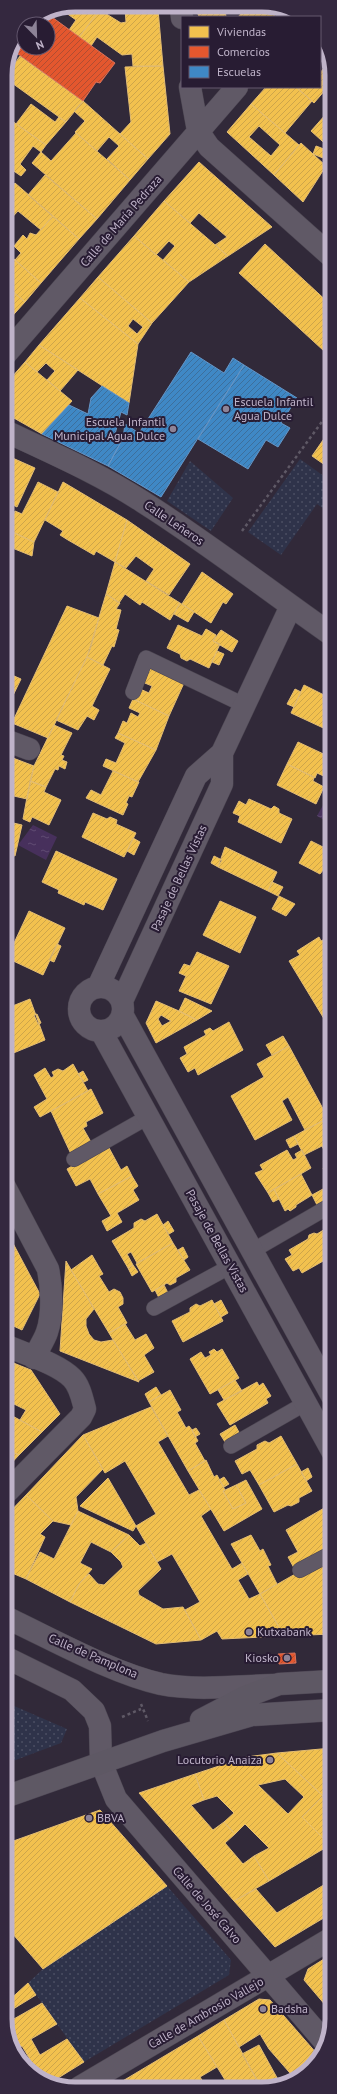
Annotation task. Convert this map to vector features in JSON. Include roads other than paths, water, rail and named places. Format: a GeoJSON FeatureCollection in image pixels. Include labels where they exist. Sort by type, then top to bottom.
{"type":"FeatureCollection","features":[{"type":"Feature","properties":{"kind":"street"},"geometry":{"type":"LineString","coordinates":[[190,88],[198,131],[209,147],[325,252]]}},
{"type":"Feature","properties":{"kind":"street","name":"Calle de María Pedraza"},"geometry":{"type":"LineString","coordinates":[[12,347],[236,88]]}},
{"type":"Feature","properties":{"kind":"street","name":"Calle Leñeros"},"geometry":{"type":"LineString","coordinates":[[12,434],[102,478],[141,500],[175,522],[325,630]]}},
{"type":"Feature","properties":{"kind":"street","name":"Pasaje de Bellas Vistas"},"geometry":{"type":"LineString","coordinates":[[222,753],[222,784],[114,1027],[108,1031],[100,1032],[93,1030],[87,1026],[79,1014],[80,999],[91,989],[98,987],[196,776],[222,753],[291,606]]}},
{"type":"Feature","properties":{"kind":"street"},"geometry":{"type":"LineString","coordinates":[[12,743],[30,749]]}},
{"type":"Feature","properties":{"kind":"street"},"geometry":{"type":"LineString","coordinates":[[98,987],[113,990],[252,1251],[325,1381]]}},
{"type":"Feature","properties":{"kind":"street","name":"Pasaje de Bellas Vistas"},"geometry":{"type":"LineString","coordinates":[[100,1032],[325,1438]]}},
{"type":"Feature","properties":{"kind":"street"},"geometry":{"type":"LineString","coordinates":[[12,1201],[48,1270],[50,1278],[50,1312],[47,1332],[34,1358]]}},
{"type":"Feature","properties":{"kind":"street"},"geometry":{"type":"LineString","coordinates":[[12,1348],[60,1370],[71,1377],[82,1397],[85,1408],[81,1417],[12,1487]]}},
{"type":"Feature","properties":{"kind":"street","name":"Calle de Pamplona"},"geometry":{"type":"LineString","coordinates":[[12,1620],[109,1666],[162,1684],[198,1687],[279,1684]]}},
{"type":"Feature","properties":{"kind":"street"},"geometry":{"type":"LineString","coordinates":[[12,1660],[53,1679],[72,1690],[94,1711],[100,1726],[101,1762]]}},
{"type":"Feature","properties":{"kind":"street"},"geometry":{"type":"LineString","coordinates":[[12,1794],[101,1762],[157,1733],[279,1684],[325,1681]]}},
{"type":"Feature","properties":{"kind":"street"},"geometry":{"type":"LineString","coordinates":[[157,1733],[252,1715],[325,1710]]}},
{"type":"Feature","properties":{"kind":"street","name":"Calle de José Calvo"},"geometry":{"type":"LineString","coordinates":[[101,1762],[116,1799],[322,2038]]}},
{"type":"Feature","properties":{"kind":"street","name":"Calle de Ambrosio Vallejo"},"geometry":{"type":"LineString","coordinates":[[89,2082],[325,1942]]}},
{"type":"Feature","properties":{"kind":"lane"},"geometry":{"type":"LineString","coordinates":[[132,692],[146,658],[244,705]]}},
{"type":"Feature","properties":{"kind":"lane"},"geometry":{"type":"LineString","coordinates":[[74,1159],[148,1117]]}},
{"type":"Feature","properties":{"kind":"lane"},"geometry":{"type":"LineString","coordinates":[[252,1251],[325,1209]]}},
{"type":"Feature","properties":{"kind":"lane"},"geometry":{"type":"LineString","coordinates":[[154,1308],[231,1266]]}},
{"type":"Feature","properties":{"kind":"lane"},"geometry":{"type":"LineString","coordinates":[[231,1446],[306,1403]]}},
{"type":"Feature","properties":{"kind":"lane"},"geometry":{"type":"LineString","coordinates":[[300,1570],[325,1557]]}},
{"type":"Feature","properties":{"kind":"water"},"geometry":{"type":"Polygon","coordinates":[[[325,802],[325,820],[317,816],[325,802]]]}},
{"type":"Feature","properties":{"kind":"water"},"geometry":{"type":"Polygon","coordinates":[[[33,825],[57,837],[46,860],[18,845],[33,825]]]}},
{"type":"Feature","properties":{"kind":"place","name":"Escuela Infantil Agua Dulce"},"geometry":{"type":"Point","coordinates":[226,409]}},
{"type":"Feature","properties":{"kind":"place","name":"Escuela Infantil Municipal Agua Dulce"},"geometry":{"type":"Point","coordinates":[173,429]}},
{"type":"Feature","properties":{"kind":"place","name":"Kutxabank"},"geometry":{"type":"Point","coordinates":[249,1632]}},
{"type":"Feature","properties":{"kind":"place","name":"Kiosko"},"geometry":{"type":"Point","coordinates":[287,1658]}},
{"type":"Feature","properties":{"kind":"place","name":"Locutorio Anaiza"},"geometry":{"type":"Point","coordinates":[270,1760]}},
{"type":"Feature","properties":{"kind":"place","name":"BBVA"},"geometry":{"type":"Point","coordinates":[89,1818]}},
{"type":"Feature","properties":{"kind":"place","name":"Badsha"},"geometry":{"type":"Point","coordinates":[263,2009]}}]}
